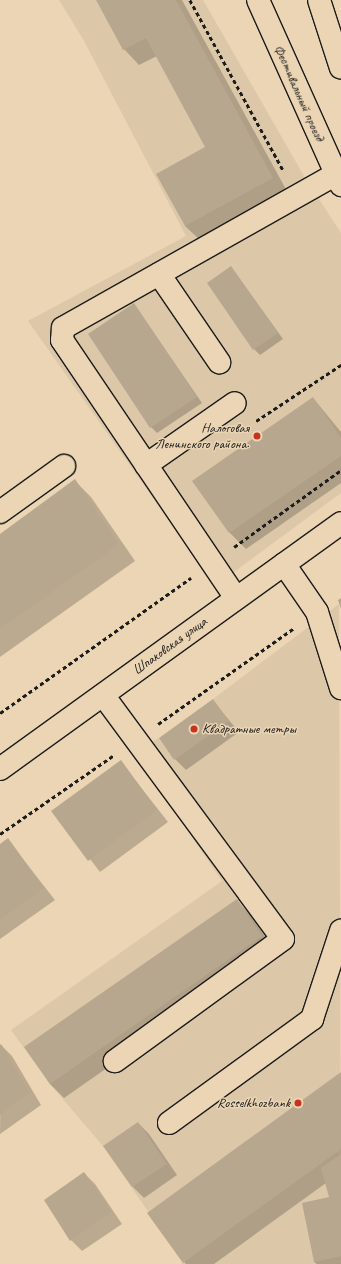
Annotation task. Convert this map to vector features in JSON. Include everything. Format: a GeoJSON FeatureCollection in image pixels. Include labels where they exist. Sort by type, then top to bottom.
{"type":"FeatureCollection","features":[{"type":"Feature","properties":{"kind":"main road","name":"Фестивальный проезд"},"geometry":{"type":"LineString","coordinates":[[258,0],[338,180]]}},
{"type":"Feature","properties":{"kind":"main road"},"geometry":{"type":"LineString","coordinates":[[318,0],[341,68]]}},
{"type":"Feature","properties":{"kind":"main road"},"geometry":{"type":"LineString","coordinates":[[236,598],[62,340],[63,328],[297,195],[338,180]]}},
{"type":"Feature","properties":{"kind":"main road"},"geometry":{"type":"LineString","coordinates":[[159,274],[219,362]]}},
{"type":"Feature","properties":{"kind":"main road"},"geometry":{"type":"LineString","coordinates":[[146,465],[235,403]]}},
{"type":"Feature","properties":{"kind":"main road"},"geometry":{"type":"LineString","coordinates":[[0,512],[64,466]]}},
{"type":"Feature","properties":{"kind":"main road","name":"Шпаковская улица"},"geometry":{"type":"LineString","coordinates":[[0,769],[341,523]]}},
{"type":"Feature","properties":{"kind":"main road"},"geometry":{"type":"LineString","coordinates":[[284,564],[317,612],[341,688]]}},
{"type":"Feature","properties":{"kind":"main road"},"geometry":{"type":"LineString","coordinates":[[103,695],[283,939],[115,1061]]}},
{"type":"Feature","properties":{"kind":"main road"},"geometry":{"type":"LineString","coordinates":[[169,1123],[312,1019],[341,932]]}},
{"type":"Feature","properties":{"kind":"path"},"geometry":{"type":"LineString","coordinates":[[190,0],[297,195]]}},
{"type":"Feature","properties":{"kind":"path"},"geometry":{"type":"LineString","coordinates":[[0,713],[341,470]]}},
{"type":"Feature","properties":{"kind":"path"},"geometry":{"type":"LineString","coordinates":[[0,834],[317,612]]}},
{"type":"Feature","properties":{"kind":"shaded area"},"geometry":{"type":"Polygon","coordinates":[[[59,0],[203,0],[304,176],[341,233],[341,493],[215,586],[28,321],[186,236],[83,39],[59,0]]]}},
{"type":"Feature","properties":{"kind":"shaded area"},"geometry":{"type":"Polygon","coordinates":[[[339,604],[341,1264],[181,1264],[183,1262],[103,1146],[50,1084],[11,1030],[222,881],[134,752],[159,738],[174,760],[228,721],[213,699],[339,604]]]}},
{"type":"Feature","properties":{"kind":"building"},"geometry":{"type":"Polygon","coordinates":[[[96,0],[176,0],[273,178],[185,226],[156,174],[205,147],[146,38],[123,50],[96,0]]]}},
{"type":"Feature","properties":{"kind":"building"},"geometry":{"type":"Polygon","coordinates":[[[231,266],[278,333],[253,350],[207,283],[231,266]]]}},
{"type":"Feature","properties":{"kind":"building"},"geometry":{"type":"Polygon","coordinates":[[[134,303],[197,397],[150,428],[88,334],[134,303]]]}},
{"type":"Feature","properties":{"kind":"building"},"geometry":{"type":"Polygon","coordinates":[[[313,397],[341,438],[341,456],[229,533],[192,481],[313,397]]]}},
{"type":"Feature","properties":{"kind":"building"},"geometry":{"type":"Polygon","coordinates":[[[75,479],[119,544],[0,629],[0,534],[75,479]]]}},
{"type":"Feature","properties":{"kind":"building"},"geometry":{"type":"Polygon","coordinates":[[[341,598],[341,609],[338,600],[341,598]]]}},
{"type":"Feature","properties":{"kind":"building"},"geometry":{"type":"Polygon","coordinates":[[[213,699],[229,721],[174,760],[159,738],[213,699]]]}},
{"type":"Feature","properties":{"kind":"building"},"geometry":{"type":"Polygon","coordinates":[[[121,760],[157,810],[88,861],[51,811],[121,760]]]}},
{"type":"Feature","properties":{"kind":"building"},"geometry":{"type":"Polygon","coordinates":[[[8,838],[44,888],[0,920],[0,844],[8,838]]]}},
{"type":"Feature","properties":{"kind":"building"},"geometry":{"type":"Polygon","coordinates":[[[237,899],[262,936],[50,1084],[24,1047],[237,899]]]}},
{"type":"Feature","properties":{"kind":"building"},"geometry":{"type":"Polygon","coordinates":[[[1,1044],[30,1093],[0,1115],[0,1045],[1,1044]]]}},
{"type":"Feature","properties":{"kind":"building"},"geometry":{"type":"Polygon","coordinates":[[[341,1072],[341,1149],[183,1263],[147,1213],[341,1072]]]}},
{"type":"Feature","properties":{"kind":"building"},"geometry":{"type":"Polygon","coordinates":[[[138,1122],[167,1164],[132,1187],[103,1146],[138,1122]]]}},
{"type":"Feature","properties":{"kind":"building"},"geometry":{"type":"Polygon","coordinates":[[[341,1154],[341,1256],[314,1262],[302,1203],[329,1197],[321,1168],[341,1154]]]}},
{"type":"Feature","properties":{"kind":"building"},"geometry":{"type":"Polygon","coordinates":[[[84,1172],[112,1212],[70,1241],[44,1200],[84,1172]]]}},
{"type":"Feature","properties":{"kind":"place","name":"Налоговая Ленинского района."},"geometry":{"type":"Point","coordinates":[257,436]}},
{"type":"Feature","properties":{"kind":"place","name":"Квадратные метры"},"geometry":{"type":"Point","coordinates":[194,729]}},
{"type":"Feature","properties":{"kind":"place","name":"Rosselkhozbank"},"geometry":{"type":"Point","coordinates":[298,1103]}}]}
